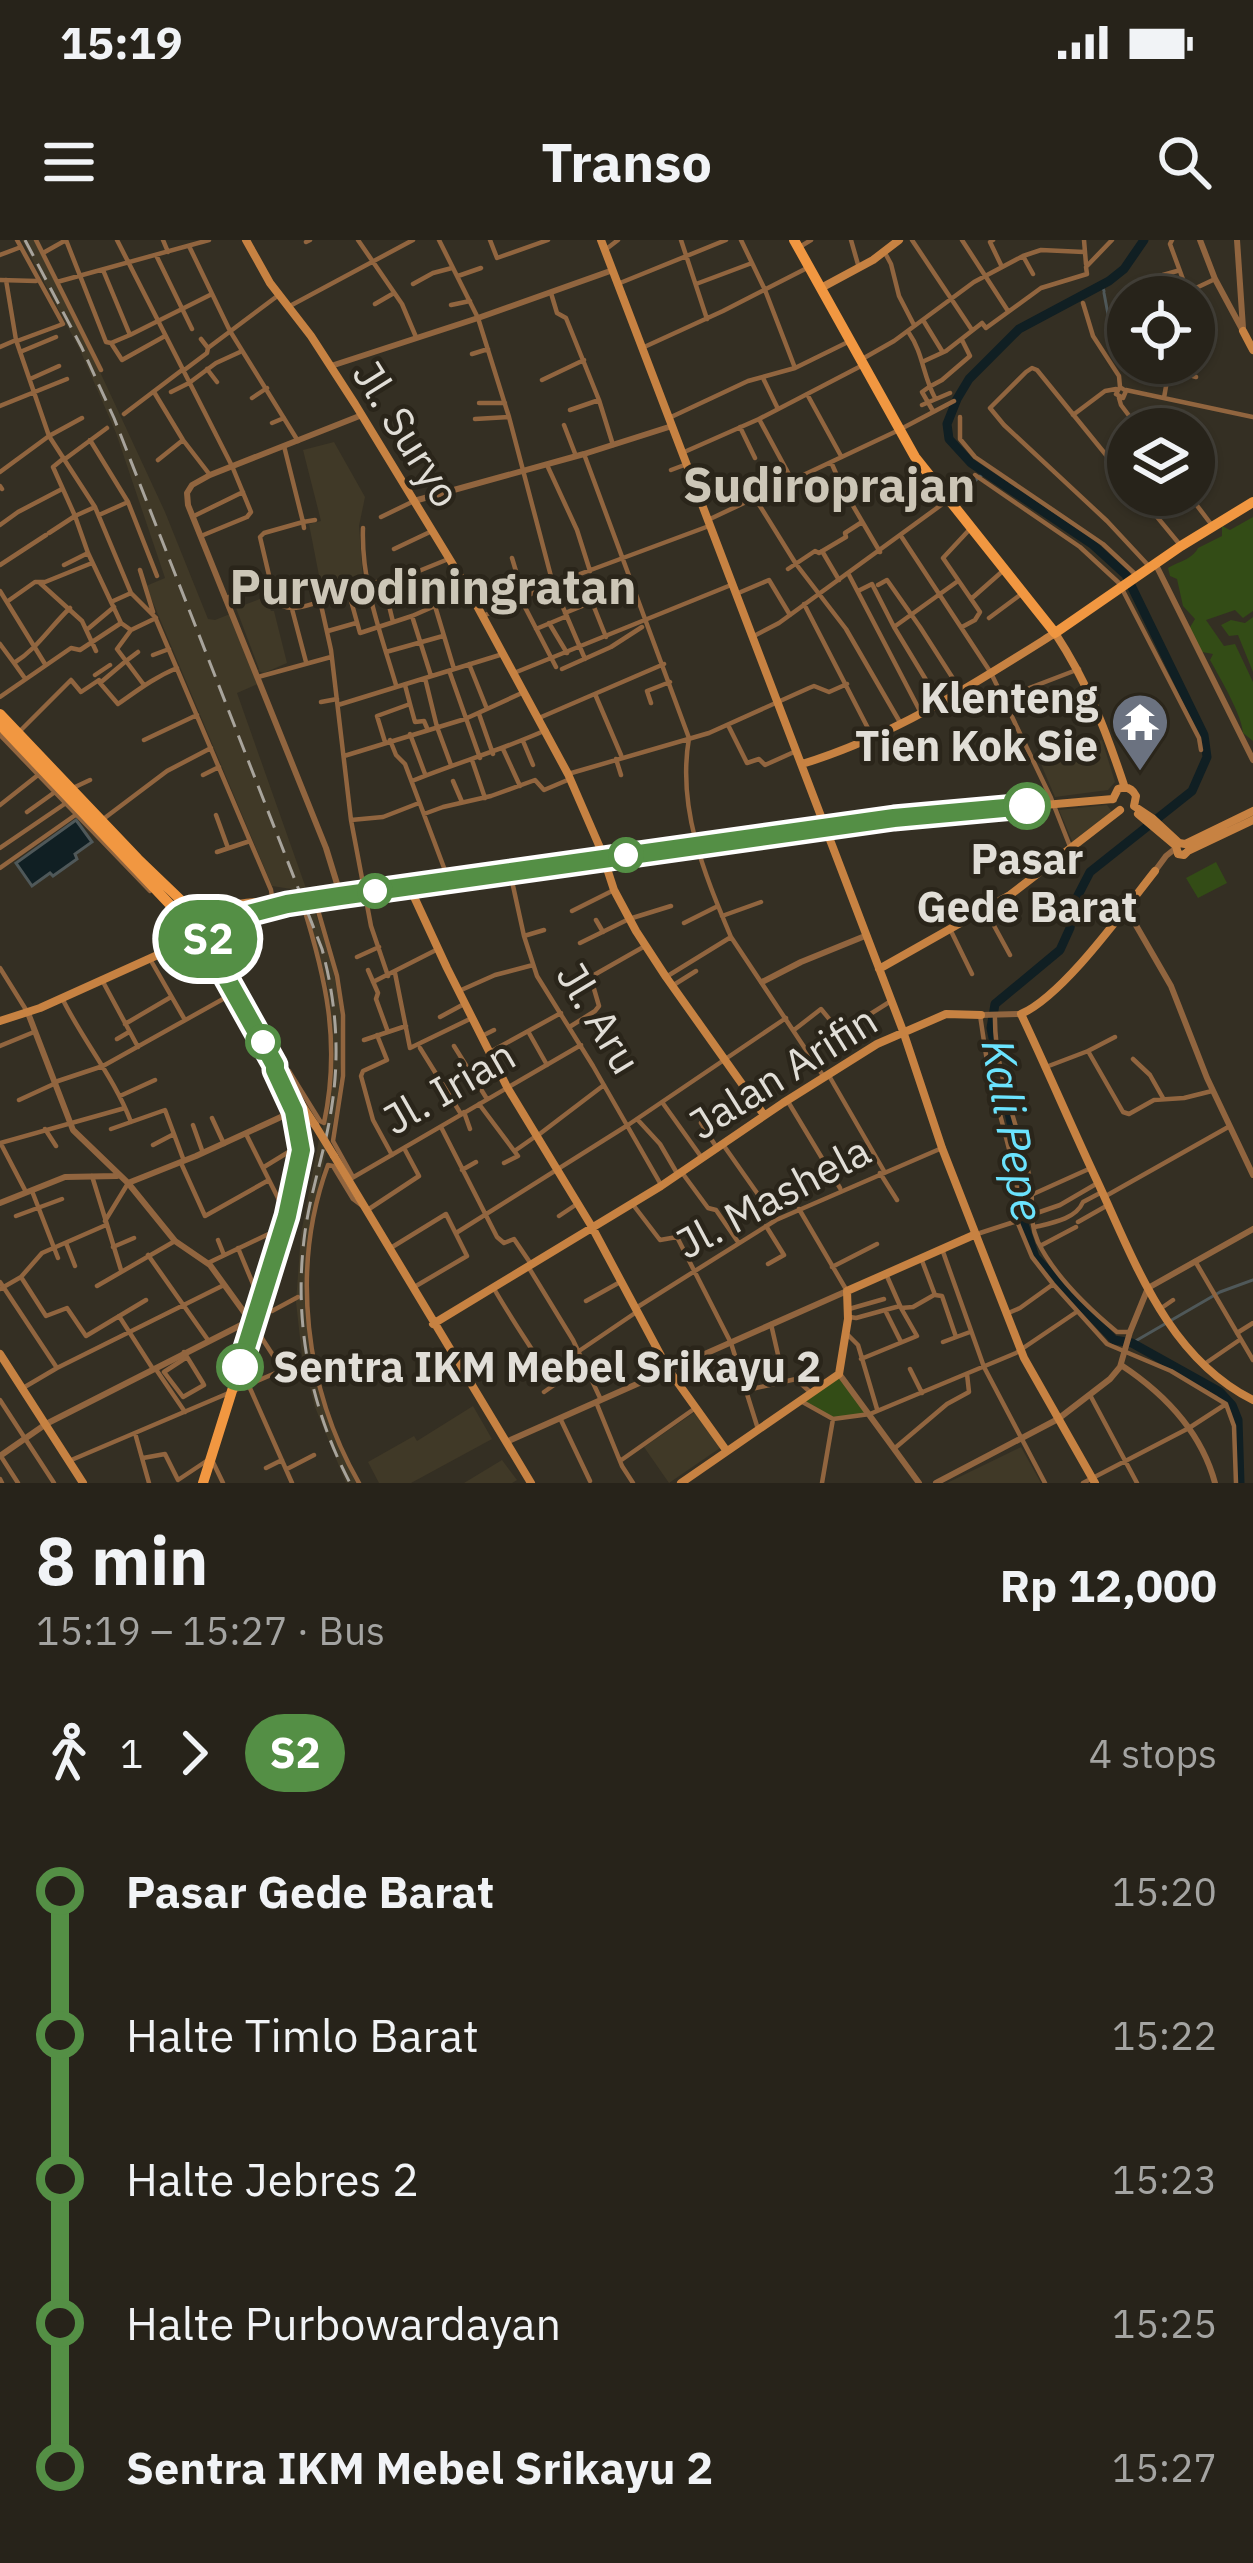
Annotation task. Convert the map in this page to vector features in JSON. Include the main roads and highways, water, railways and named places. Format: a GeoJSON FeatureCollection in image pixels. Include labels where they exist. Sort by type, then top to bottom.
{"type":"FeatureCollection","features":[{"type":"Feature","properties":{"kind":"main road","name":"Jl. Suryo"},"geometry":{"type":"LineString","coordinates":[[246,240],[331,366],[469,590],[569,776],[629,919],[764,1115]]}},
{"type":"Feature","properties":{"kind":"main road"},"geometry":{"type":"LineString","coordinates":[[821,287],[898,240]]}},
{"type":"Feature","properties":{"kind":"main road"},"geometry":{"type":"LineString","coordinates":[[796,244],[899,430],[1079,669],[1125,788],[1136,796],[1133,807]]}},
{"type":"Feature","properties":{"kind":"main road"},"geometry":{"type":"LineString","coordinates":[[603,245],[1006,1314],[1090,1481]]}},
{"type":"Feature","properties":{"kind":"main road"},"geometry":{"type":"LineString","coordinates":[[1244,332],[1253,350]]}},
{"type":"Feature","properties":{"kind":"main road"},"geometry":{"type":"LineString","coordinates":[[802,764],[874,738],[992,673],[1253,502]]}},
{"type":"Feature","properties":{"kind":"main road"},"geometry":{"type":"LineString","coordinates":[[0,711],[159,879],[163,894]]}},
{"type":"Feature","properties":{"kind":"main road"},"geometry":{"type":"LineString","coordinates":[[0,724],[40,773],[70,797],[78,813],[191,925],[279,1067],[275,1070],[351,1179],[531,1483]]}},
{"type":"Feature","properties":{"kind":"main road"},"geometry":{"type":"LineString","coordinates":[[1120,811],[1113,800],[1115,792],[1125,788]]}},
{"type":"Feature","properties":{"kind":"main road"},"geometry":{"type":"LineString","coordinates":[[1,1019],[28,1013],[173,947],[191,925],[252,908],[894,818],[1113,800]]}},
{"type":"Feature","properties":{"kind":"main road"},"geometry":{"type":"LineString","coordinates":[[879,969],[986,911],[1120,811],[1133,807]]}},
{"type":"Feature","properties":{"kind":"main road"},"geometry":{"type":"LineString","coordinates":[[1133,807],[1181,848],[1253,815]]}},
{"type":"Feature","properties":{"kind":"main road"},"geometry":{"type":"LineString","coordinates":[[1155,872],[1065,979],[1022,1014],[1160,1309],[1204,1365],[1253,1400]]}},
{"type":"Feature","properties":{"kind":"main road"},"geometry":{"type":"LineString","coordinates":[[409,886],[508,1087],[592,1227],[668,1370],[726,1450]]}},
{"type":"Feature","properties":{"kind":"main road","name":"Jalan Arifin"},"geometry":{"type":"LineString","coordinates":[[433,1324],[662,1186],[787,1100],[903,1031],[946,1014],[981,1015]]}},
{"type":"Feature","properties":{"kind":"main road"},"geometry":{"type":"LineString","coordinates":[[292,1096],[301,1143]]}},
{"type":"Feature","properties":{"kind":"main road"},"geometry":{"type":"LineString","coordinates":[[202,1483],[298,1174],[302,1123],[292,1096]]}},
{"type":"Feature","properties":{"kind":"main road"},"geometry":{"type":"LineString","coordinates":[[680,1483],[839,1374],[848,1291],[976,1234]]}},
{"type":"Feature","properties":{"kind":"main road"},"geometry":{"type":"LineString","coordinates":[[0,1354],[4,1367],[23,1388],[83,1483]]}},
{"type":"Feature","properties":{"kind":"waterway","name":"Kali Pepe"},"geometry":{"type":"LineString","coordinates":[[996,1053],[991,1028],[995,1004],[1060,950],[1090,872],[1192,791],[1207,757],[1204,735],[1126,575],[1092,544],[971,463],[949,439],[947,424],[969,379],[1019,329],[1109,281],[1124,269],[1144,240]]}},
{"type":"Feature","properties":{"kind":"waterway","name":"Kali Pepe"},"geometry":{"type":"LineString","coordinates":[[1104,291],[1107,282]]}},
{"type":"Feature","properties":{"kind":"waterway"},"geometry":{"type":"LineString","coordinates":[[1104,293],[1107,309]]}},
{"type":"Feature","properties":{"kind":"waterway"},"geometry":{"type":"LineString","coordinates":[[955,498],[984,473]]}},
{"type":"Feature","properties":{"kind":"waterway","name":"Kali Pepe"},"geometry":{"type":"LineString","coordinates":[[1006,1099],[1024,1182],[1022,1218],[1035,1257],[1114,1340],[1132,1343],[1220,1392],[1232,1405],[1238,1420],[1240,1483]]}},
{"type":"Feature","properties":{"kind":"waterway"},"geometry":{"type":"LineString","coordinates":[[1132,1343],[1220,1292],[1253,1280]]}},
{"type":"Feature","properties":{"kind":"railway"},"geometry":{"type":"LineString","coordinates":[[25,240],[114,418],[322,949],[331,988],[336,1066],[305,1232],[301,1297],[315,1392],[350,1483]]}},
{"type":"Feature","properties":{"kind":"place","name":"Klenteng Tien Kok Sie"},"geometry":{"type":"Point","coordinates":[1140,773]}},
{"type":"Feature","properties":{"kind":"place","name":"Pasar Gede Barat"},"geometry":{"type":"Point","coordinates":[1027,806]}},
{"type":"Feature","properties":{"kind":"place","name":"Sentra IKM Mebel Srikayu 2"},"geometry":{"type":"Point","coordinates":[240,1367]}},
{"type":"Feature","properties":{"kind":"district","name":"Sudiroprajan"},"geometry":{"type":"Point","coordinates":[829,485]}},
{"type":"Feature","properties":{"kind":"district","name":"Purwodiningratan"},"geometry":{"type":"Point","coordinates":[433,587]}}]}
